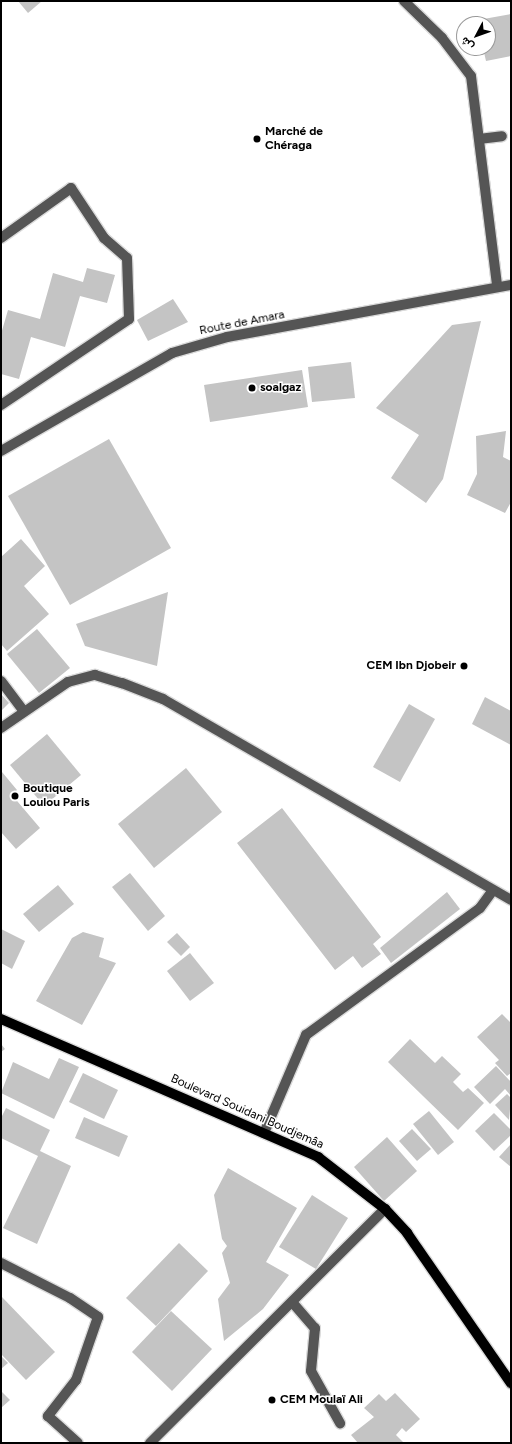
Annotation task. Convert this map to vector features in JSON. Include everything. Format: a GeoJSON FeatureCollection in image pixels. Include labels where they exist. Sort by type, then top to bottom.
{"type":"FeatureCollection","features":[{"type":"Feature","properties":{"kind":"main road","name":"Boulevard Souidani Boudjemâa"},"geometry":{"type":"LineString","coordinates":[[1,1019],[318,1157],[385,1209],[407,1233],[511,1383]]}},
{"type":"Feature","properties":{"kind":"street"},"geometry":{"type":"LineString","coordinates":[[404,1],[442,38],[471,76],[497,286]]}},
{"type":"Feature","properties":{"kind":"street"},"geometry":{"type":"LineString","coordinates":[[479,139],[502,136]]}},
{"type":"Feature","properties":{"kind":"street"},"geometry":{"type":"LineString","coordinates":[[1,238],[71,188],[104,238],[127,258],[129,319],[1,406]]}},
{"type":"Feature","properties":{"kind":"street","name":"Route de Amara"},"geometry":{"type":"LineString","coordinates":[[1,451],[172,353],[227,338],[511,284]]}},
{"type":"Feature","properties":{"kind":"street"},"geometry":{"type":"LineString","coordinates":[[1,728],[23,710],[68,682],[95,675],[122,682],[163,699],[511,900]]}},
{"type":"Feature","properties":{"kind":"street"},"geometry":{"type":"LineString","coordinates":[[1,681],[23,710]]}},
{"type":"Feature","properties":{"kind":"street"},"geometry":{"type":"LineString","coordinates":[[264,1133],[306,1035],[480,908],[493,890]]}},
{"type":"Feature","properties":{"kind":"street"},"geometry":{"type":"LineString","coordinates":[[150,1443],[385,1209]]}},
{"type":"Feature","properties":{"kind":"street"},"geometry":{"type":"LineString","coordinates":[[1,1263],[70,1298],[98,1317],[76,1380],[48,1416],[78,1443]]}},
{"type":"Feature","properties":{"kind":"street"},"geometry":{"type":"LineString","coordinates":[[292,1302],[314,1328],[311,1371],[340,1423]]}},
{"type":"Feature","properties":{"kind":"building"},"geometry":{"type":"Polygon","coordinates":[[[18,1],[42,1],[28,13],[18,1]]]}},
{"type":"Feature","properties":{"kind":"building"},"geometry":{"type":"Polygon","coordinates":[[[511,14],[511,56],[486,61],[485,56],[496,56],[496,17],[511,14]]]}},
{"type":"Feature","properties":{"kind":"building"},"geometry":{"type":"Polygon","coordinates":[[[87,268],[115,275],[107,303],[80,296],[65,347],[31,337],[19,379],[1,374],[1,334],[8,310],[40,319],[53,273],[83,282],[87,268]]]}},
{"type":"Feature","properties":{"kind":"building"},"geometry":{"type":"Polygon","coordinates":[[[173,299],[188,322],[148,341],[137,320],[173,299]]]}},
{"type":"Feature","properties":{"kind":"building"},"geometry":{"type":"Polygon","coordinates":[[[481,321],[443,479],[426,503],[391,478],[419,435],[376,408],[452,325],[481,321]]]}},
{"type":"Feature","properties":{"kind":"building"},"geometry":{"type":"Polygon","coordinates":[[[351,362],[355,398],[312,402],[308,367],[351,362]]]}},
{"type":"Feature","properties":{"kind":"building"},"geometry":{"type":"Polygon","coordinates":[[[302,370],[308,407],[210,422],[204,385],[302,370]]]}},
{"type":"Feature","properties":{"kind":"building"},"geometry":{"type":"Polygon","coordinates":[[[506,431],[503,457],[511,461],[511,502],[505,513],[467,495],[477,474],[476,436],[506,431]]]}},
{"type":"Feature","properties":{"kind":"building"},"geometry":{"type":"Polygon","coordinates":[[[109,439],[171,548],[70,605],[8,496],[109,439]]]}},
{"type":"Feature","properties":{"kind":"building"},"geometry":{"type":"Polygon","coordinates":[[[21,539],[45,566],[24,586],[49,614],[7,651],[1,644],[1,557],[21,539]]]}},
{"type":"Feature","properties":{"kind":"building"},"geometry":{"type":"Polygon","coordinates":[[[168,592],[157,666],[85,646],[76,624],[168,592]]]}},
{"type":"Feature","properties":{"kind":"building"},"geometry":{"type":"Polygon","coordinates":[[[37,629],[70,668],[39,693],[7,654],[37,629]]]}},
{"type":"Feature","properties":{"kind":"building"},"geometry":{"type":"Polygon","coordinates":[[[1,694],[9,703],[1,711],[1,694]]]}},
{"type":"Feature","properties":{"kind":"building"},"geometry":{"type":"Polygon","coordinates":[[[485,697],[511,711],[511,745],[472,724],[485,697]]]}},
{"type":"Feature","properties":{"kind":"building"},"geometry":{"type":"Polygon","coordinates":[[[409,704],[435,719],[400,782],[373,767],[409,704]]]}},
{"type":"Feature","properties":{"kind":"building"},"geometry":{"type":"Polygon","coordinates":[[[47,734],[81,775],[44,806],[10,765],[47,734]]]}},
{"type":"Feature","properties":{"kind":"building"},"geometry":{"type":"Polygon","coordinates":[[[186,768],[222,812],[154,868],[118,824],[186,768]]]}},
{"type":"Feature","properties":{"kind":"building"},"geometry":{"type":"Polygon","coordinates":[[[2,772],[17,790],[12,795],[40,828],[16,849],[1,832],[2,772]]]}},
{"type":"Feature","properties":{"kind":"building"},"geometry":{"type":"Polygon","coordinates":[[[282,808],[381,937],[373,944],[381,954],[362,968],[353,956],[335,970],[237,843],[282,808]]]}},
{"type":"Feature","properties":{"kind":"building"},"geometry":{"type":"Polygon","coordinates":[[[130,873],[165,916],[148,931],[112,887],[130,873]]]}},
{"type":"Feature","properties":{"kind":"building"},"geometry":{"type":"Polygon","coordinates":[[[58,885],[74,904],[39,932],[23,914],[58,885]]]}},
{"type":"Feature","properties":{"kind":"building"},"geometry":{"type":"Polygon","coordinates":[[[447,892],[460,909],[391,963],[380,948],[447,892]]]}},
{"type":"Feature","properties":{"kind":"building"},"geometry":{"type":"Polygon","coordinates":[[[1,929],[25,941],[12,969],[1,963],[1,929]]]}},
{"type":"Feature","properties":{"kind":"building"},"geometry":{"type":"Polygon","coordinates":[[[83,932],[104,938],[99,957],[116,963],[82,1025],[36,1001],[72,938],[83,932]]]}},
{"type":"Feature","properties":{"kind":"building"},"geometry":{"type":"Polygon","coordinates":[[[177,933],[190,947],[181,956],[167,942],[177,933]]]}},
{"type":"Feature","properties":{"kind":"building"},"geometry":{"type":"Polygon","coordinates":[[[190,953],[214,983],[190,1001],[167,971],[190,953]]]}},
{"type":"Feature","properties":{"kind":"building"},"geometry":{"type":"Polygon","coordinates":[[[502,1014],[511,1023],[511,1073],[507,1076],[495,1063],[499,1060],[477,1037],[502,1014]]]}},
{"type":"Feature","properties":{"kind":"building"},"geometry":{"type":"Polygon","coordinates":[[[410,1039],[435,1063],[442,1056],[461,1074],[453,1082],[463,1092],[468,1088],[484,1103],[458,1130],[388,1062],[410,1039]]]}},
{"type":"Feature","properties":{"kind":"building"},"geometry":{"type":"Polygon","coordinates":[[[1,1044],[5,1049],[1,1052],[1,1044]]]}},
{"type":"Feature","properties":{"kind":"building"},"geometry":{"type":"Polygon","coordinates":[[[59,1058],[79,1067],[54,1119],[1,1093],[13,1062],[49,1079],[59,1058]]]}},
{"type":"Feature","properties":{"kind":"building"},"geometry":{"type":"Polygon","coordinates":[[[496,1066],[511,1082],[511,1096],[505,1089],[490,1104],[474,1087],[496,1066]]]}},
{"type":"Feature","properties":{"kind":"building"},"geometry":{"type":"Polygon","coordinates":[[[83,1073],[118,1090],[104,1119],[69,1102],[83,1073]]]}},
{"type":"Feature","properties":{"kind":"building"},"geometry":{"type":"Polygon","coordinates":[[[507,1094],[511,1098],[509,1120],[495,1105],[507,1094]]]}},
{"type":"Feature","properties":{"kind":"building"},"geometry":{"type":"Polygon","coordinates":[[[6,1108],[50,1130],[40,1151],[71,1166],[37,1244],[3,1228],[38,1156],[1,1138],[1,1118],[6,1108]]]}},
{"type":"Feature","properties":{"kind":"building"},"geometry":{"type":"Polygon","coordinates":[[[429,1111],[454,1142],[438,1155],[413,1124],[429,1111]]]}},
{"type":"Feature","properties":{"kind":"building"},"geometry":{"type":"Polygon","coordinates":[[[494,1113],[511,1130],[511,1135],[494,1151],[475,1131],[494,1113]]]}},
{"type":"Feature","properties":{"kind":"building"},"geometry":{"type":"Polygon","coordinates":[[[84,1117],[128,1136],[119,1157],[75,1138],[84,1117]]]}},
{"type":"Feature","properties":{"kind":"building"},"geometry":{"type":"Polygon","coordinates":[[[412,1129],[431,1149],[417,1161],[399,1141],[412,1129]]]}},
{"type":"Feature","properties":{"kind":"building"},"geometry":{"type":"Polygon","coordinates":[[[387,1137],[417,1171],[384,1201],[354,1167],[387,1137]]]}},
{"type":"Feature","properties":{"kind":"building"},"geometry":{"type":"Polygon","coordinates":[[[511,1144],[511,1167],[499,1157],[511,1144]]]}},
{"type":"Feature","properties":{"kind":"building"},"geometry":{"type":"Polygon","coordinates":[[[228,1168],[297,1208],[266,1262],[289,1275],[263,1309],[224,1341],[218,1299],[230,1283],[222,1253],[227,1246],[222,1239],[214,1195],[228,1168]]]}},
{"type":"Feature","properties":{"kind":"building"},"geometry":{"type":"Polygon","coordinates":[[[312,1195],[348,1218],[316,1269],[279,1247],[312,1195]]]}},
{"type":"Feature","properties":{"kind":"building"},"geometry":{"type":"Polygon","coordinates":[[[179,1243],[208,1271],[156,1326],[126,1298],[179,1243]]]}},
{"type":"Feature","properties":{"kind":"building"},"geometry":{"type":"Polygon","coordinates":[[[1,1296],[55,1352],[26,1380],[1,1354],[1,1296]]]}},
{"type":"Feature","properties":{"kind":"building"},"geometry":{"type":"Polygon","coordinates":[[[171,1311],[212,1349],[172,1391],[132,1352],[171,1311]]]}},
{"type":"Feature","properties":{"kind":"building"},"geometry":{"type":"Polygon","coordinates":[[[1,1356],[8,1363],[1,1369],[1,1356]]]}},
{"type":"Feature","properties":{"kind":"building"},"geometry":{"type":"Polygon","coordinates":[[[1,1391],[10,1400],[1,1408],[1,1391]]]}},
{"type":"Feature","properties":{"kind":"building"},"geometry":{"type":"Polygon","coordinates":[[[395,1393],[420,1419],[406,1432],[402,1428],[396,1435],[404,1443],[358,1443],[351,1435],[374,1417],[364,1408],[379,1394],[386,1401],[395,1393]]]}},
{"type":"Feature","properties":{"kind":"place","name":"Marché de Chéraga"},"geometry":{"type":"Point","coordinates":[257,139]}},
{"type":"Feature","properties":{"kind":"place","name":"soalgaz"},"geometry":{"type":"Point","coordinates":[252,388]}},
{"type":"Feature","properties":{"kind":"place","name":"CEM Ibn Djobeir"},"geometry":{"type":"Point","coordinates":[464,666]}},
{"type":"Feature","properties":{"kind":"place","name":"Boutique Loulou Paris"},"geometry":{"type":"Point","coordinates":[15,796]}},
{"type":"Feature","properties":{"kind":"place","name":"CEM Moulaï Ali"},"geometry":{"type":"Point","coordinates":[272,1400]}}]}
